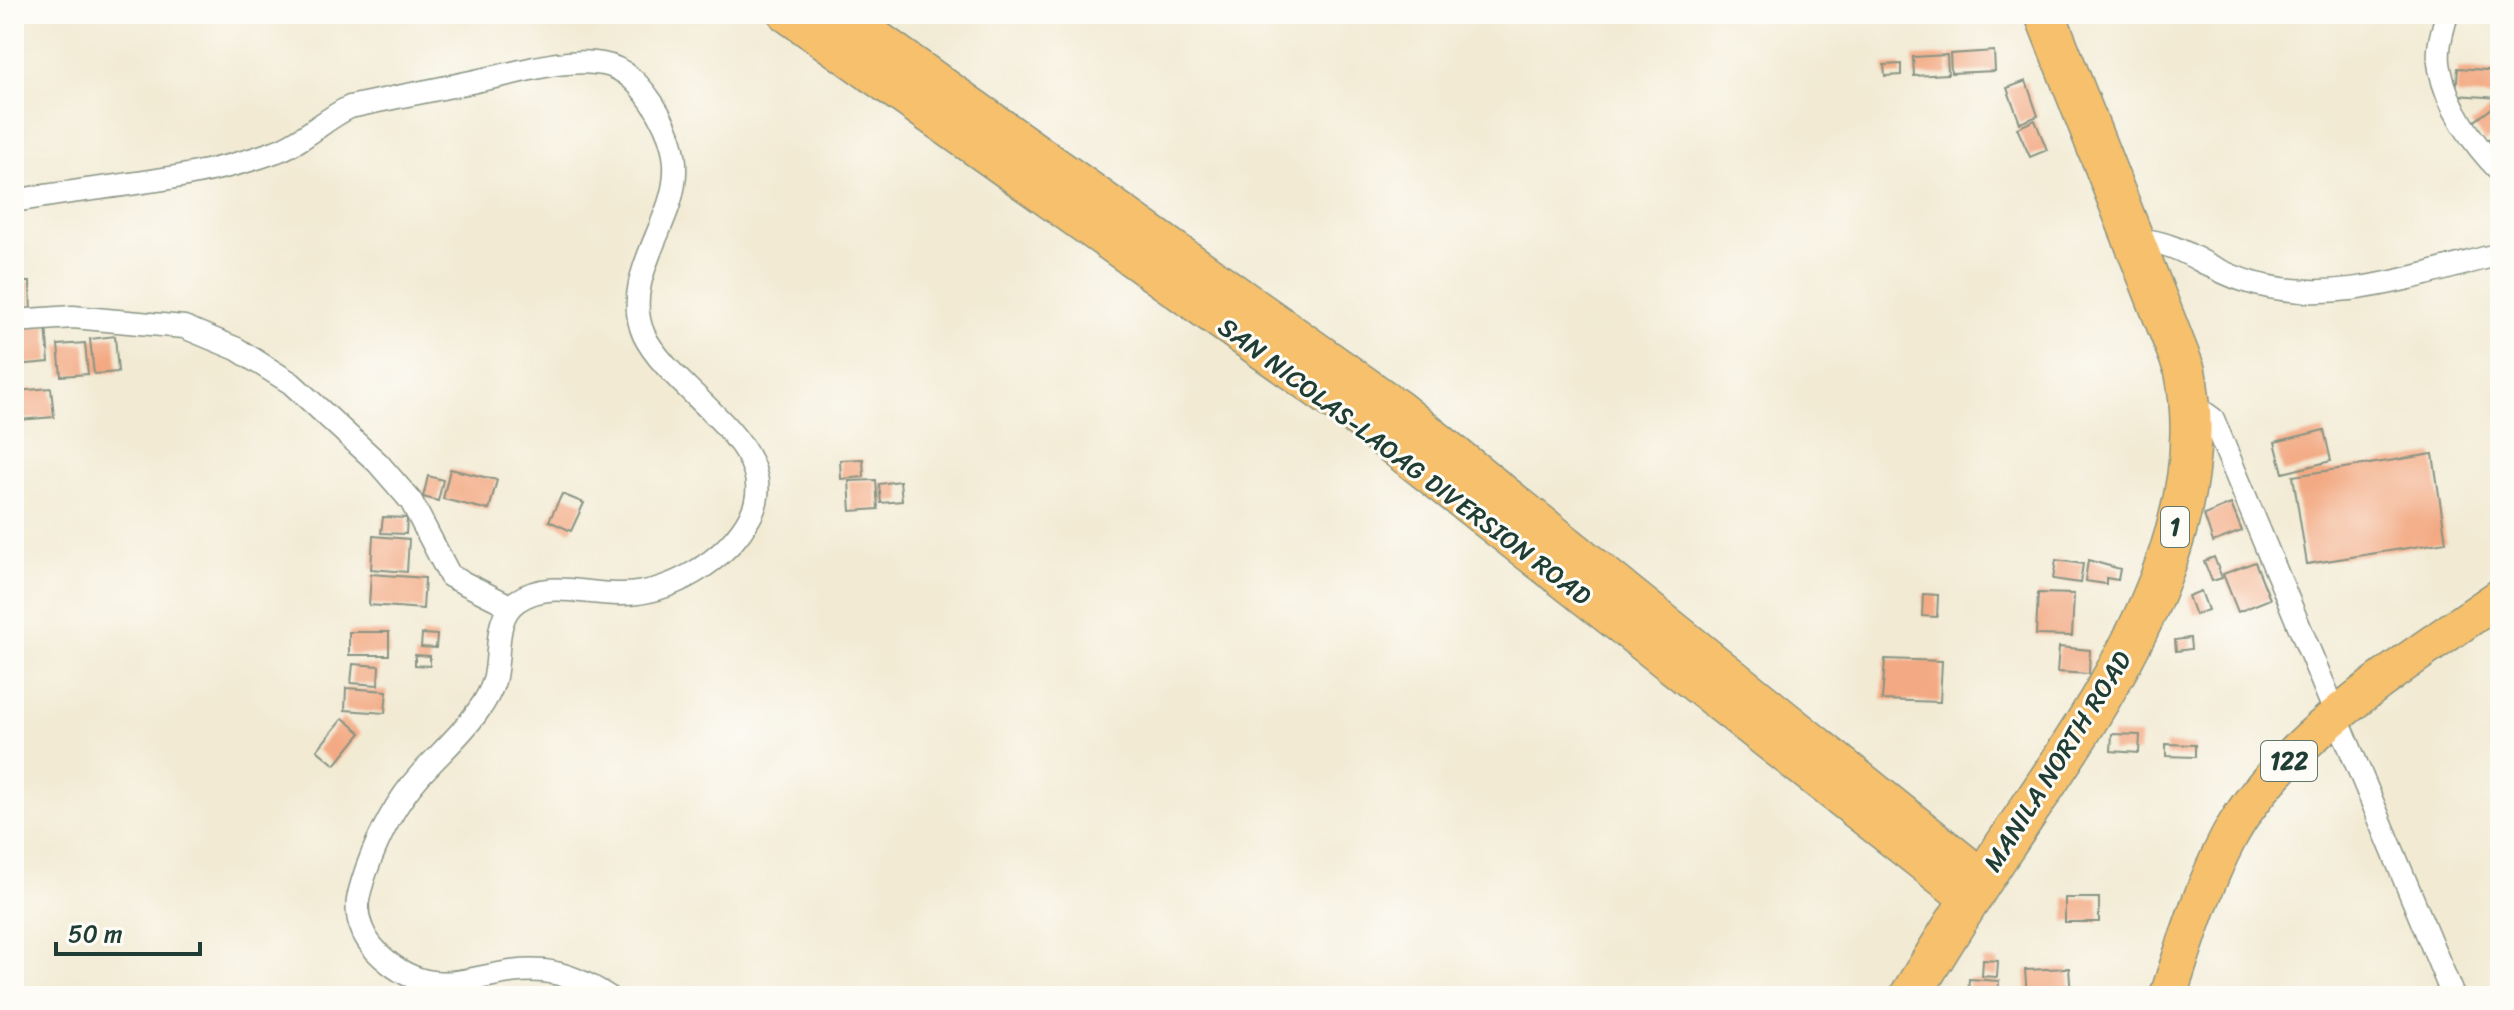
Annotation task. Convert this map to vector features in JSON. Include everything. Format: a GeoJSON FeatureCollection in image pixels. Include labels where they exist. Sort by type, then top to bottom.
{"type":"FeatureCollection","features":[{"type":"Feature","properties":{"kind":"highway","name":"MANILA NORTH ROAD"},"geometry":{"type":"LineString","coordinates":[[1910,996],[1976,888],[2092,716],[2127,654],[2158,587],[2186,480],[2192,440],[2192,404],[2185,371],[2136,239],[2045,14]]}},
{"type":"Feature","properties":{"kind":"main road","name":"SAN NICOLAS-LAOAG DIVERSION ROAD"},"geometry":{"type":"LineString","coordinates":[[787,14],[1353,415],[1976,888]]}},
{"type":"Feature","properties":{"kind":"main road","name":"SAN NICOLAS-LAOAG DIVERSION ROAD"},"geometry":{"type":"LineString","coordinates":[[842,14],[1399,409],[1976,888]]}},
{"type":"Feature","properties":{"kind":"main road","name":"122"},"geometry":{"type":"LineString","coordinates":[[2168,996],[2196,909],[2230,835],[2264,784],[2335,716],[2500,597]]}},
{"type":"Feature","properties":{"kind":"street"},"geometry":{"type":"LineString","coordinates":[[2447,14],[2439,43],[2440,69],[2475,143],[2500,171]]}},
{"type":"Feature","properties":{"kind":"street"},"geometry":{"type":"LineString","coordinates":[[14,201],[231,167],[282,150],[330,116],[350,107],[425,90],[578,63],[607,64],[634,81],[663,122],[677,158],[669,206],[651,245],[643,275],[638,304],[640,325],[662,363],[746,449],[756,469],[757,498],[740,530],[689,576],[663,587],[621,595],[556,588],[535,591],[510,606],[503,619],[493,682],[478,712],[396,807],[369,862],[357,899],[357,914],[363,933],[375,952],[400,972],[422,982],[455,984],[540,971],[567,976],[607,996]]}},
{"type":"Feature","properties":{"kind":"street"},"geometry":{"type":"LineString","coordinates":[[2136,239],[2179,246],[2244,281],[2324,292],[2380,284],[2500,254]]}},
{"type":"Feature","properties":{"kind":"street"},"geometry":{"type":"LineString","coordinates":[[14,321],[73,317],[184,327],[237,349],[291,383],[378,463],[411,501],[450,576],[510,606]]}},
{"type":"Feature","properties":{"kind":"street"},"geometry":{"type":"LineString","coordinates":[[2192,404],[2213,419],[2453,996]]}},
{"type":"Feature","properties":{"kind":"building"},"geometry":{"type":"Polygon","coordinates":[[[1994,51],[1995,71],[1951,73],[1950,54],[1994,51]]]}},
{"type":"Feature","properties":{"kind":"building"},"geometry":{"type":"Polygon","coordinates":[[[1947,55],[1948,74],[1914,76],[1913,57],[1947,55]]]}},
{"type":"Feature","properties":{"kind":"building"},"geometry":{"type":"Polygon","coordinates":[[[1901,64],[1901,75],[1885,76],[1884,65],[1901,64]]]}},
{"type":"Feature","properties":{"kind":"building"},"geometry":{"type":"Polygon","coordinates":[[[2458,68],[2500,71],[2500,98],[2456,95],[2458,68]]]}},
{"type":"Feature","properties":{"kind":"building"},"geometry":{"type":"Polygon","coordinates":[[[2026,81],[2038,116],[2020,123],[2007,88],[2026,81]]]}},
{"type":"Feature","properties":{"kind":"building"},"geometry":{"type":"Polygon","coordinates":[[[2492,108],[2500,119],[2500,130],[2485,142],[2471,124],[2492,108]]]}},
{"type":"Feature","properties":{"kind":"building"},"geometry":{"type":"Polygon","coordinates":[[[2035,120],[2047,150],[2030,157],[2017,128],[2035,120]]]}},
{"type":"Feature","properties":{"kind":"building"},"geometry":{"type":"Polygon","coordinates":[[[14,282],[30,282],[31,314],[14,315],[14,282]]]}},
{"type":"Feature","properties":{"kind":"building"},"geometry":{"type":"Polygon","coordinates":[[[46,325],[49,362],[17,365],[14,328],[46,325]]]}},
{"type":"Feature","properties":{"kind":"building"},"geometry":{"type":"Polygon","coordinates":[[[115,336],[118,372],[94,374],[90,339],[115,336]]]}},
{"type":"Feature","properties":{"kind":"building"},"geometry":{"type":"Polygon","coordinates":[[[85,343],[88,374],[61,376],[58,345],[85,343]]]}},
{"type":"Feature","properties":{"kind":"building"},"geometry":{"type":"Polygon","coordinates":[[[51,388],[54,417],[19,420],[16,391],[51,388]]]}},
{"type":"Feature","properties":{"kind":"building"},"geometry":{"type":"Polygon","coordinates":[[[2324,430],[2331,461],[2283,473],[2275,442],[2324,430]]]}},
{"type":"Feature","properties":{"kind":"building"},"geometry":{"type":"Polygon","coordinates":[[[2433,454],[2446,542],[2307,564],[2293,476],[2433,454]]]}},
{"type":"Feature","properties":{"kind":"building"},"geometry":{"type":"Polygon","coordinates":[[[863,459],[864,477],[841,479],[840,460],[863,459]]]}},
{"type":"Feature","properties":{"kind":"building"},"geometry":{"type":"Polygon","coordinates":[[[450,469],[497,480],[489,510],[443,499],[450,469]]]}},
{"type":"Feature","properties":{"kind":"building"},"geometry":{"type":"Polygon","coordinates":[[[428,476],[443,480],[438,501],[423,497],[428,476]]]}},
{"type":"Feature","properties":{"kind":"building"},"geometry":{"type":"Polygon","coordinates":[[[876,480],[878,509],[851,511],[849,481],[876,480]]]}},
{"type":"Feature","properties":{"kind":"building"},"geometry":{"type":"Polygon","coordinates":[[[900,481],[902,501],[881,503],[879,484],[900,481]]]}},
{"type":"Feature","properties":{"kind":"building"},"geometry":{"type":"Polygon","coordinates":[[[562,494],[584,503],[571,531],[549,521],[562,494]]]}},
{"type":"Feature","properties":{"kind":"building"},"geometry":{"type":"Polygon","coordinates":[[[2231,504],[2242,531],[2213,542],[2204,515],[2231,504]]]}},
{"type":"Feature","properties":{"kind":"building"},"geometry":{"type":"Polygon","coordinates":[[[383,517],[407,518],[406,534],[381,533],[383,517]]]}},
{"type":"Feature","properties":{"kind":"building"},"geometry":{"type":"Polygon","coordinates":[[[373,536],[409,539],[407,572],[371,569],[373,536]]]}},
{"type":"Feature","properties":{"kind":"building"},"geometry":{"type":"Polygon","coordinates":[[[2214,557],[2222,578],[2212,581],[2204,561],[2214,557]]]}},
{"type":"Feature","properties":{"kind":"building"},"geometry":{"type":"Polygon","coordinates":[[[2056,560],[2083,564],[2080,583],[2053,579],[2056,560]]]}},
{"type":"Feature","properties":{"kind":"building"},"geometry":{"type":"Polygon","coordinates":[[[2088,560],[2120,569],[2118,580],[2106,578],[2106,584],[2085,581],[2088,560]]]}},
{"type":"Feature","properties":{"kind":"building"},"geometry":{"type":"Polygon","coordinates":[[[2255,562],[2270,599],[2238,612],[2223,574],[2255,562]]]}},
{"type":"Feature","properties":{"kind":"building"},"geometry":{"type":"Polygon","coordinates":[[[371,574],[425,578],[423,609],[369,605],[371,574]]]}},
{"type":"Feature","properties":{"kind":"building"},"geometry":{"type":"Polygon","coordinates":[[[2201,591],[2208,610],[2195,615],[2188,596],[2201,591]]]}},
{"type":"Feature","properties":{"kind":"building"},"geometry":{"type":"Polygon","coordinates":[[[2038,593],[2074,594],[2072,636],[2036,635],[2038,593]]]}},
{"type":"Feature","properties":{"kind":"building"},"geometry":{"type":"Polygon","coordinates":[[[1923,594],[1938,595],[1937,617],[1922,616],[1923,594]]]}},
{"type":"Feature","properties":{"kind":"building"},"geometry":{"type":"Polygon","coordinates":[[[349,632],[389,632],[389,655],[349,655],[349,632]]]}},
{"type":"Feature","properties":{"kind":"building"},"geometry":{"type":"Polygon","coordinates":[[[422,634],[437,635],[436,648],[421,647],[422,634]]]}},
{"type":"Feature","properties":{"kind":"building"},"geometry":{"type":"Polygon","coordinates":[[[2190,638],[2191,649],[2176,651],[2175,640],[2190,638]]]}},
{"type":"Feature","properties":{"kind":"building"},"geometry":{"type":"Polygon","coordinates":[[[2059,647],[2090,650],[2089,674],[2057,672],[2059,647]]]}},
{"type":"Feature","properties":{"kind":"building"},"geometry":{"type":"Polygon","coordinates":[[[415,655],[430,656],[430,666],[415,665],[415,655]]]}},
{"type":"Feature","properties":{"kind":"building"},"geometry":{"type":"Polygon","coordinates":[[[1885,659],[1942,661],[1940,702],[1882,700],[1885,659]]]}},
{"type":"Feature","properties":{"kind":"building"},"geometry":{"type":"Polygon","coordinates":[[[353,664],[379,666],[378,685],[351,683],[353,664]]]}},
{"type":"Feature","properties":{"kind":"building"},"geometry":{"type":"Polygon","coordinates":[[[346,688],[387,691],[385,713],[345,710],[346,688]]]}},
{"type":"Feature","properties":{"kind":"building"},"geometry":{"type":"Polygon","coordinates":[[[343,718],[361,733],[335,765],[317,750],[343,718]]]}},
{"type":"Feature","properties":{"kind":"building"},"geometry":{"type":"Polygon","coordinates":[[[2112,734],[2140,735],[2139,753],[2111,751],[2112,734]]]}},
{"type":"Feature","properties":{"kind":"building"},"geometry":{"type":"Polygon","coordinates":[[[2166,744],[2195,745],[2195,757],[2166,756],[2166,744]]]}},
{"type":"Feature","properties":{"kind":"building"},"geometry":{"type":"Polygon","coordinates":[[[2065,898],[2099,898],[2099,922],[2065,922],[2065,898]]]}},
{"type":"Feature","properties":{"kind":"building"},"geometry":{"type":"Polygon","coordinates":[[[1983,960],[1998,961],[1997,977],[1982,976],[1983,960]]]}},
{"type":"Feature","properties":{"kind":"building"},"geometry":{"type":"Polygon","coordinates":[[[2069,968],[2071,996],[2027,996],[2025,970],[2069,968]]]}},
{"type":"Feature","properties":{"kind":"building"},"geometry":{"type":"Polygon","coordinates":[[[1969,979],[1999,981],[1998,995],[1968,993],[1969,979]]]}}]}
